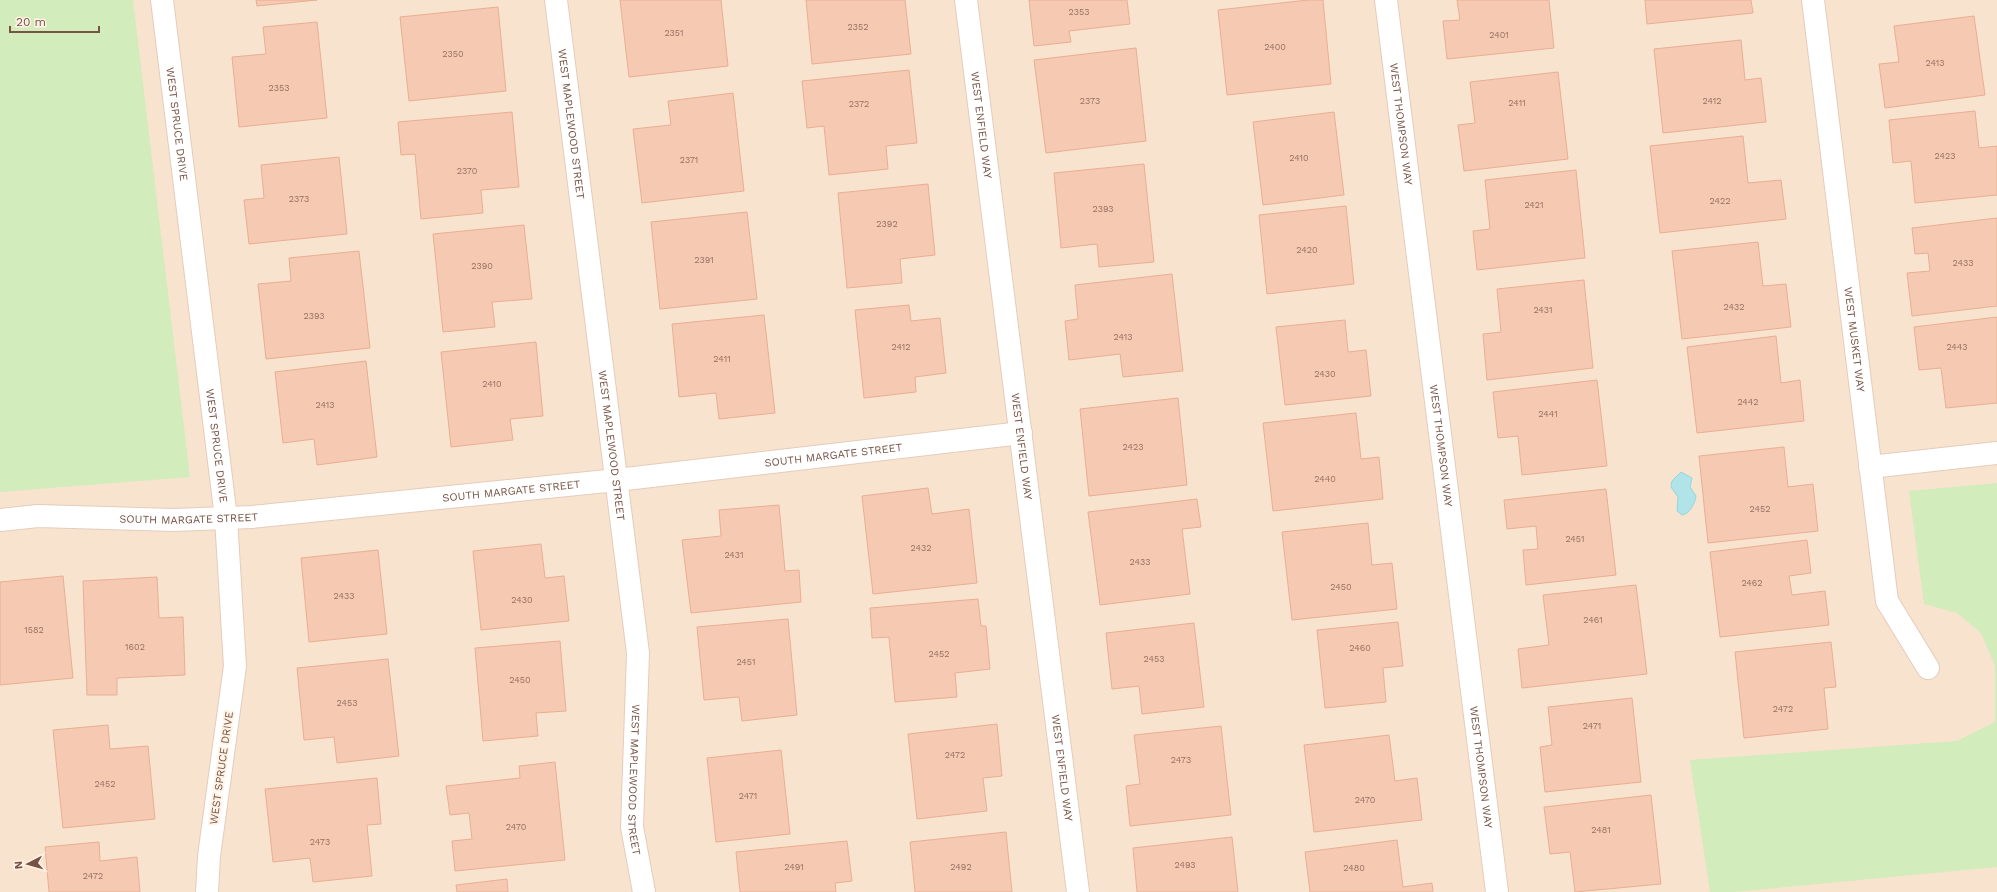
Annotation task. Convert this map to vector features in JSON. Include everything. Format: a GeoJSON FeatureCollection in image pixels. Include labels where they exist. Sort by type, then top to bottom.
{"type":"FeatureCollection","features":[{"type":"Feature","properties":{"kind":"street","name":"WEST SPRUCE DRIVE"},"geometry":{"type":"LineString","coordinates":[[162,0],[226,518],[235,666],[209,856],[207,892]]}},
{"type":"Feature","properties":{"kind":"street","name":"WEST MAPLEWOOD STREET"},"geometry":{"type":"LineString","coordinates":[[556,0],[638,653],[632,827],[644,892]]}},
{"type":"Feature","properties":{"kind":"street","name":"WEST ENFIELD WAY"},"geometry":{"type":"LineString","coordinates":[[966,0],[1078,892]]}},
{"type":"Feature","properties":{"kind":"street","name":"WEST THOMPSON WAY"},"geometry":{"type":"LineString","coordinates":[[1386,0],[1497,892]]}},
{"type":"Feature","properties":{"kind":"street","name":"WEST MUSKET WAY"},"geometry":{"type":"LineString","coordinates":[[1813,0],[1887,601],[1928,668]]}},
{"type":"Feature","properties":{"kind":"street","name":"SOUTH MARGATE STREET"},"geometry":{"type":"LineString","coordinates":[[0,520],[38,516],[174,520],[265,515],[617,480],[1021,433]]}},
{"type":"Feature","properties":{"kind":"street"},"geometry":{"type":"LineString","coordinates":[[1870,467],[1997,453]]}},
{"type":"Feature","properties":{"kind":"shaded area"},"geometry":{"type":"Polygon","coordinates":[[[0,0],[1997,0],[1997,892],[0,892],[0,0]]]}},
{"type":"Feature","properties":{"kind":"green space"},"geometry":{"type":"Polygon","coordinates":[[[0,0],[133,0],[190,477],[0,492],[0,0]]]}},
{"type":"Feature","properties":{"kind":"green space"},"geometry":{"type":"Polygon","coordinates":[[[1997,483],[1997,867],[1734,892],[1710,892],[1690,760],[1957,741],[1995,722],[1995,666],[1981,633],[1957,613],[1924,604],[1909,491],[1997,483]]]}},
{"type":"Feature","properties":{"kind":"water"},"geometry":{"type":"Polygon","coordinates":[[[1681,472],[1692,478],[1690,487],[1696,496],[1695,502],[1690,510],[1682,515],[1677,511],[1678,497],[1671,487],[1672,481],[1681,472]]]}},
{"type":"Feature","properties":{"kind":"building"},"geometry":{"type":"Polygon","coordinates":[[[256,0],[317,0],[257,6],[256,0]]]}},
{"type":"Feature","properties":{"kind":"building"},"geometry":{"type":"Polygon","coordinates":[[[620,0],[721,0],[728,66],[629,77],[620,0]]]}},
{"type":"Feature","properties":{"kind":"building"},"geometry":{"type":"Polygon","coordinates":[[[806,0],[905,0],[911,54],[812,64],[806,0]]]}},
{"type":"Feature","properties":{"kind":"building"},"geometry":{"type":"Polygon","coordinates":[[[1029,0],[1127,0],[1130,24],[1069,31],[1071,42],[1034,46],[1029,0]]]}},
{"type":"Feature","properties":{"kind":"building"},"geometry":{"type":"Polygon","coordinates":[[[1308,0],[1323,0],[1331,84],[1227,95],[1218,10],[1308,0]]]}},
{"type":"Feature","properties":{"kind":"building"},"geometry":{"type":"Polygon","coordinates":[[[1457,0],[1549,0],[1554,48],[1447,59],[1443,21],[1460,20],[1457,0]]]}},
{"type":"Feature","properties":{"kind":"building"},"geometry":{"type":"Polygon","coordinates":[[[1645,0],[1751,0],[1753,13],[1647,24],[1645,0]]]}},
{"type":"Feature","properties":{"kind":"building"},"geometry":{"type":"Polygon","coordinates":[[[498,7],[506,91],[409,101],[400,17],[498,7]]]}},
{"type":"Feature","properties":{"kind":"building"},"geometry":{"type":"Polygon","coordinates":[[[1974,16],[1985,95],[1885,108],[1879,64],[1899,62],[1894,26],[1974,16]]]}},
{"type":"Feature","properties":{"kind":"building"},"geometry":{"type":"Polygon","coordinates":[[[317,22],[327,118],[239,127],[232,57],[266,54],[263,27],[317,22]]]}},
{"type":"Feature","properties":{"kind":"building"},"geometry":{"type":"Polygon","coordinates":[[[1741,40],[1745,80],[1761,78],[1766,122],[1663,133],[1654,49],[1741,40]]]}},
{"type":"Feature","properties":{"kind":"building"},"geometry":{"type":"Polygon","coordinates":[[[1136,48],[1146,141],[1046,153],[1034,60],[1136,48]]]}},
{"type":"Feature","properties":{"kind":"building"},"geometry":{"type":"Polygon","coordinates":[[[909,70],[917,143],[886,146],[888,169],[829,175],[824,126],[807,128],[802,81],[909,70]]]}},
{"type":"Feature","properties":{"kind":"building"},"geometry":{"type":"Polygon","coordinates":[[[1558,72],[1568,159],[1464,171],[1458,125],[1475,123],[1470,82],[1558,72]]]}},
{"type":"Feature","properties":{"kind":"building"},"geometry":{"type":"Polygon","coordinates":[[[733,93],[744,191],[642,203],[633,129],[671,125],[668,101],[733,93]]]}},
{"type":"Feature","properties":{"kind":"building"},"geometry":{"type":"Polygon","coordinates":[[[1975,111],[1979,148],[1997,146],[1997,195],[1915,203],[1911,161],[1893,163],[1889,120],[1975,111]]]}},
{"type":"Feature","properties":{"kind":"building"},"geometry":{"type":"Polygon","coordinates":[[[512,112],[519,187],[481,190],[483,213],[421,219],[415,154],[401,155],[398,122],[512,112]]]}},
{"type":"Feature","properties":{"kind":"building"},"geometry":{"type":"Polygon","coordinates":[[[1334,112],[1344,195],[1263,205],[1253,122],[1334,112]]]}},
{"type":"Feature","properties":{"kind":"building"},"geometry":{"type":"Polygon","coordinates":[[[1743,136],[1748,183],[1781,180],[1786,219],[1660,233],[1650,146],[1743,136]]]}},
{"type":"Feature","properties":{"kind":"building"},"geometry":{"type":"Polygon","coordinates":[[[339,157],[347,234],[249,244],[244,200],[264,198],[261,165],[339,157]]]}},
{"type":"Feature","properties":{"kind":"building"},"geometry":{"type":"Polygon","coordinates":[[[1144,164],[1154,262],[1099,267],[1097,244],[1061,248],[1054,173],[1144,164]]]}},
{"type":"Feature","properties":{"kind":"building"},"geometry":{"type":"Polygon","coordinates":[[[1576,170],[1585,258],[1477,270],[1473,231],[1490,229],[1485,180],[1576,170]]]}},
{"type":"Feature","properties":{"kind":"building"},"geometry":{"type":"Polygon","coordinates":[[[928,184],[935,255],[900,259],[902,283],[847,288],[838,193],[928,184]]]}},
{"type":"Feature","properties":{"kind":"building"},"geometry":{"type":"Polygon","coordinates":[[[1346,206],[1354,284],[1267,294],[1259,215],[1346,206]]]}},
{"type":"Feature","properties":{"kind":"building"},"geometry":{"type":"Polygon","coordinates":[[[747,212],[757,299],[660,309],[651,222],[747,212]]]}},
{"type":"Feature","properties":{"kind":"building"},"geometry":{"type":"Polygon","coordinates":[[[1997,218],[1997,306],[1912,316],[1907,273],[1930,271],[1928,253],[1915,254],[1912,228],[1997,218]]]}},
{"type":"Feature","properties":{"kind":"building"},"geometry":{"type":"Polygon","coordinates":[[[524,225],[532,299],[492,302],[495,327],[443,332],[433,234],[524,225]]]}},
{"type":"Feature","properties":{"kind":"building"},"geometry":{"type":"Polygon","coordinates":[[[1758,242],[1763,286],[1786,284],[1791,327],[1682,339],[1672,251],[1758,242]]]}},
{"type":"Feature","properties":{"kind":"building"},"geometry":{"type":"Polygon","coordinates":[[[359,251],[370,348],[266,359],[258,284],[291,281],[289,258],[359,251]]]}},
{"type":"Feature","properties":{"kind":"building"},"geometry":{"type":"Polygon","coordinates":[[[1172,274],[1183,371],[1123,377],[1120,354],[1069,360],[1065,321],[1078,319],[1075,285],[1172,274]]]}},
{"type":"Feature","properties":{"kind":"building"},"geometry":{"type":"Polygon","coordinates":[[[1584,280],[1593,368],[1487,380],[1483,334],[1501,332],[1497,289],[1584,280]]]}},
{"type":"Feature","properties":{"kind":"building"},"geometry":{"type":"Polygon","coordinates":[[[909,305],[911,321],[940,318],[946,373],[915,377],[916,392],[864,398],[855,310],[909,305]]]}},
{"type":"Feature","properties":{"kind":"building"},"geometry":{"type":"Polygon","coordinates":[[[764,315],[775,413],[719,419],[716,393],[679,397],[672,324],[764,315]]]}},
{"type":"Feature","properties":{"kind":"building"},"geometry":{"type":"Polygon","coordinates":[[[1997,317],[1997,403],[1946,408],[1941,368],[1919,370],[1914,327],[1997,317]]]}},
{"type":"Feature","properties":{"kind":"building"},"geometry":{"type":"Polygon","coordinates":[[[1345,320],[1348,352],[1366,350],[1371,396],[1285,405],[1276,327],[1345,320]]]}},
{"type":"Feature","properties":{"kind":"building"},"geometry":{"type":"Polygon","coordinates":[[[1776,336],[1781,383],[1800,380],[1804,421],[1697,433],[1687,347],[1776,336]]]}},
{"type":"Feature","properties":{"kind":"building"},"geometry":{"type":"Polygon","coordinates":[[[536,342],[543,416],[510,419],[513,440],[451,447],[441,352],[536,342]]]}},
{"type":"Feature","properties":{"kind":"building"},"geometry":{"type":"Polygon","coordinates":[[[366,361],[377,457],[317,465],[314,439],[283,443],[275,372],[366,361]]]}},
{"type":"Feature","properties":{"kind":"building"},"geometry":{"type":"Polygon","coordinates":[[[1597,380],[1607,466],[1522,475],[1518,436],[1498,438],[1493,392],[1597,380]]]}},
{"type":"Feature","properties":{"kind":"building"},"geometry":{"type":"Polygon","coordinates":[[[1178,398],[1187,485],[1089,496],[1080,409],[1178,398]]]}},
{"type":"Feature","properties":{"kind":"building"},"geometry":{"type":"Polygon","coordinates":[[[1356,413],[1361,459],[1379,457],[1383,499],[1273,511],[1263,423],[1356,413]]]}},
{"type":"Feature","properties":{"kind":"building"},"geometry":{"type":"Polygon","coordinates":[[[1784,447],[1788,487],[1813,484],[1818,531],[1708,543],[1699,456],[1784,447]]]}},
{"type":"Feature","properties":{"kind":"building"},"geometry":{"type":"Polygon","coordinates":[[[928,488],[932,514],[969,509],[977,583],[873,594],[862,496],[928,488]]]}},
{"type":"Feature","properties":{"kind":"building"},"geometry":{"type":"Polygon","coordinates":[[[1606,489],[1616,575],[1526,585],[1523,550],[1538,549],[1536,526],[1507,529],[1504,500],[1606,489]]]}},
{"type":"Feature","properties":{"kind":"building"},"geometry":{"type":"Polygon","coordinates":[[[1197,499],[1201,527],[1182,529],[1190,594],[1100,605],[1088,512],[1197,499]]]}},
{"type":"Feature","properties":{"kind":"building"},"geometry":{"type":"Polygon","coordinates":[[[779,505],[785,571],[799,570],[801,602],[691,613],[682,540],[721,536],[719,510],[779,505]]]}},
{"type":"Feature","properties":{"kind":"building"},"geometry":{"type":"Polygon","coordinates":[[[1368,523],[1372,565],[1392,563],[1397,609],[1292,620],[1282,532],[1368,523]]]}},
{"type":"Feature","properties":{"kind":"building"},"geometry":{"type":"Polygon","coordinates":[[[1807,540],[1811,573],[1789,576],[1792,595],[1825,591],[1829,625],[1720,637],[1710,552],[1807,540]]]}},
{"type":"Feature","properties":{"kind":"building"},"geometry":{"type":"Polygon","coordinates":[[[541,544],[545,578],[564,576],[569,621],[481,630],[473,551],[541,544]]]}},
{"type":"Feature","properties":{"kind":"building"},"geometry":{"type":"Polygon","coordinates":[[[378,550],[387,634],[309,642],[301,558],[378,550]]]}},
{"type":"Feature","properties":{"kind":"building"},"geometry":{"type":"Polygon","coordinates":[[[63,576],[73,678],[0,685],[0,582],[63,576]]]}},
{"type":"Feature","properties":{"kind":"building"},"geometry":{"type":"Polygon","coordinates":[[[157,577],[159,618],[183,617],[185,675],[117,678],[117,695],[87,695],[83,581],[157,577]]]}},
{"type":"Feature","properties":{"kind":"building"},"geometry":{"type":"Polygon","coordinates":[[[1636,585],[1647,674],[1522,688],[1518,649],[1549,645],[1543,595],[1636,585]]]}},
{"type":"Feature","properties":{"kind":"building"},"geometry":{"type":"Polygon","coordinates":[[[978,599],[981,626],[986,626],[990,669],[955,673],[957,697],[895,702],[889,637],[872,638],[870,608],[978,599]]]}},
{"type":"Feature","properties":{"kind":"building"},"geometry":{"type":"Polygon","coordinates":[[[788,619],[797,715],[742,721],[739,697],[704,700],[697,627],[788,619]]]}},
{"type":"Feature","properties":{"kind":"building"},"geometry":{"type":"Polygon","coordinates":[[[1398,622],[1403,666],[1383,668],[1386,702],[1325,708],[1317,630],[1398,622]]]}},
{"type":"Feature","properties":{"kind":"building"},"geometry":{"type":"Polygon","coordinates":[[[1194,623],[1204,707],[1142,714],[1139,686],[1112,689],[1106,633],[1194,623]]]}},
{"type":"Feature","properties":{"kind":"building"},"geometry":{"type":"Polygon","coordinates":[[[560,641],[566,711],[536,713],[538,736],[483,741],[475,648],[560,641]]]}},
{"type":"Feature","properties":{"kind":"building"},"geometry":{"type":"Polygon","coordinates":[[[1831,642],[1836,687],[1824,688],[1828,729],[1744,738],[1735,652],[1831,642]]]}},
{"type":"Feature","properties":{"kind":"building"},"geometry":{"type":"Polygon","coordinates":[[[388,659],[399,756],[337,763],[334,737],[304,740],[297,668],[388,659]]]}},
{"type":"Feature","properties":{"kind":"building"},"geometry":{"type":"Polygon","coordinates":[[[1632,698],[1641,782],[1545,792],[1540,747],[1552,745],[1548,707],[1632,698]]]}},
{"type":"Feature","properties":{"kind":"building"},"geometry":{"type":"Polygon","coordinates":[[[997,724],[1002,776],[983,778],[987,811],[917,819],[908,734],[997,724]]]}},
{"type":"Feature","properties":{"kind":"building"},"geometry":{"type":"Polygon","coordinates":[[[108,725],[110,749],[148,746],[155,819],[63,828],[53,730],[108,725]]]}},
{"type":"Feature","properties":{"kind":"building"},"geometry":{"type":"Polygon","coordinates":[[[1221,726],[1231,815],[1130,826],[1126,786],[1140,784],[1134,735],[1221,726]]]}},
{"type":"Feature","properties":{"kind":"building"},"geometry":{"type":"Polygon","coordinates":[[[1389,735],[1395,781],[1417,778],[1422,820],[1314,832],[1304,745],[1389,735]]]}},
{"type":"Feature","properties":{"kind":"building"},"geometry":{"type":"Polygon","coordinates":[[[781,750],[790,834],[716,842],[707,758],[781,750]]]}},
{"type":"Feature","properties":{"kind":"building"},"geometry":{"type":"Polygon","coordinates":[[[555,762],[565,860],[455,871],[452,841],[472,839],[469,813],[450,815],[446,786],[520,778],[519,766],[555,762]]]}},
{"type":"Feature","properties":{"kind":"building"},"geometry":{"type":"Polygon","coordinates":[[[377,778],[381,824],[367,825],[372,876],[313,882],[310,858],[273,862],[265,789],[377,778]]]}},
{"type":"Feature","properties":{"kind":"building"},"geometry":{"type":"Polygon","coordinates":[[[1651,795],[1661,884],[1575,892],[1570,852],[1550,854],[1544,807],[1651,795]]]}},
{"type":"Feature","properties":{"kind":"building"},"geometry":{"type":"Polygon","coordinates":[[[1006,832],[1012,892],[915,892],[910,842],[1006,832]]]}},
{"type":"Feature","properties":{"kind":"building"},"geometry":{"type":"Polygon","coordinates":[[[1232,837],[1238,892],[1137,892],[1133,848],[1232,837]]]}},
{"type":"Feature","properties":{"kind":"building"},"geometry":{"type":"Polygon","coordinates":[[[1397,840],[1403,887],[1432,883],[1433,892],[1310,892],[1305,852],[1397,840]]]}},
{"type":"Feature","properties":{"kind":"building"},"geometry":{"type":"Polygon","coordinates":[[[847,841],[852,881],[835,883],[836,892],[740,892],[736,852],[847,841]]]}},
{"type":"Feature","properties":{"kind":"building"},"geometry":{"type":"Polygon","coordinates":[[[99,842],[100,861],[137,857],[140,892],[49,892],[45,847],[99,842]]]}},
{"type":"Feature","properties":{"kind":"building"},"geometry":{"type":"Polygon","coordinates":[[[507,879],[508,892],[457,892],[456,885],[507,879]]]}}]}
